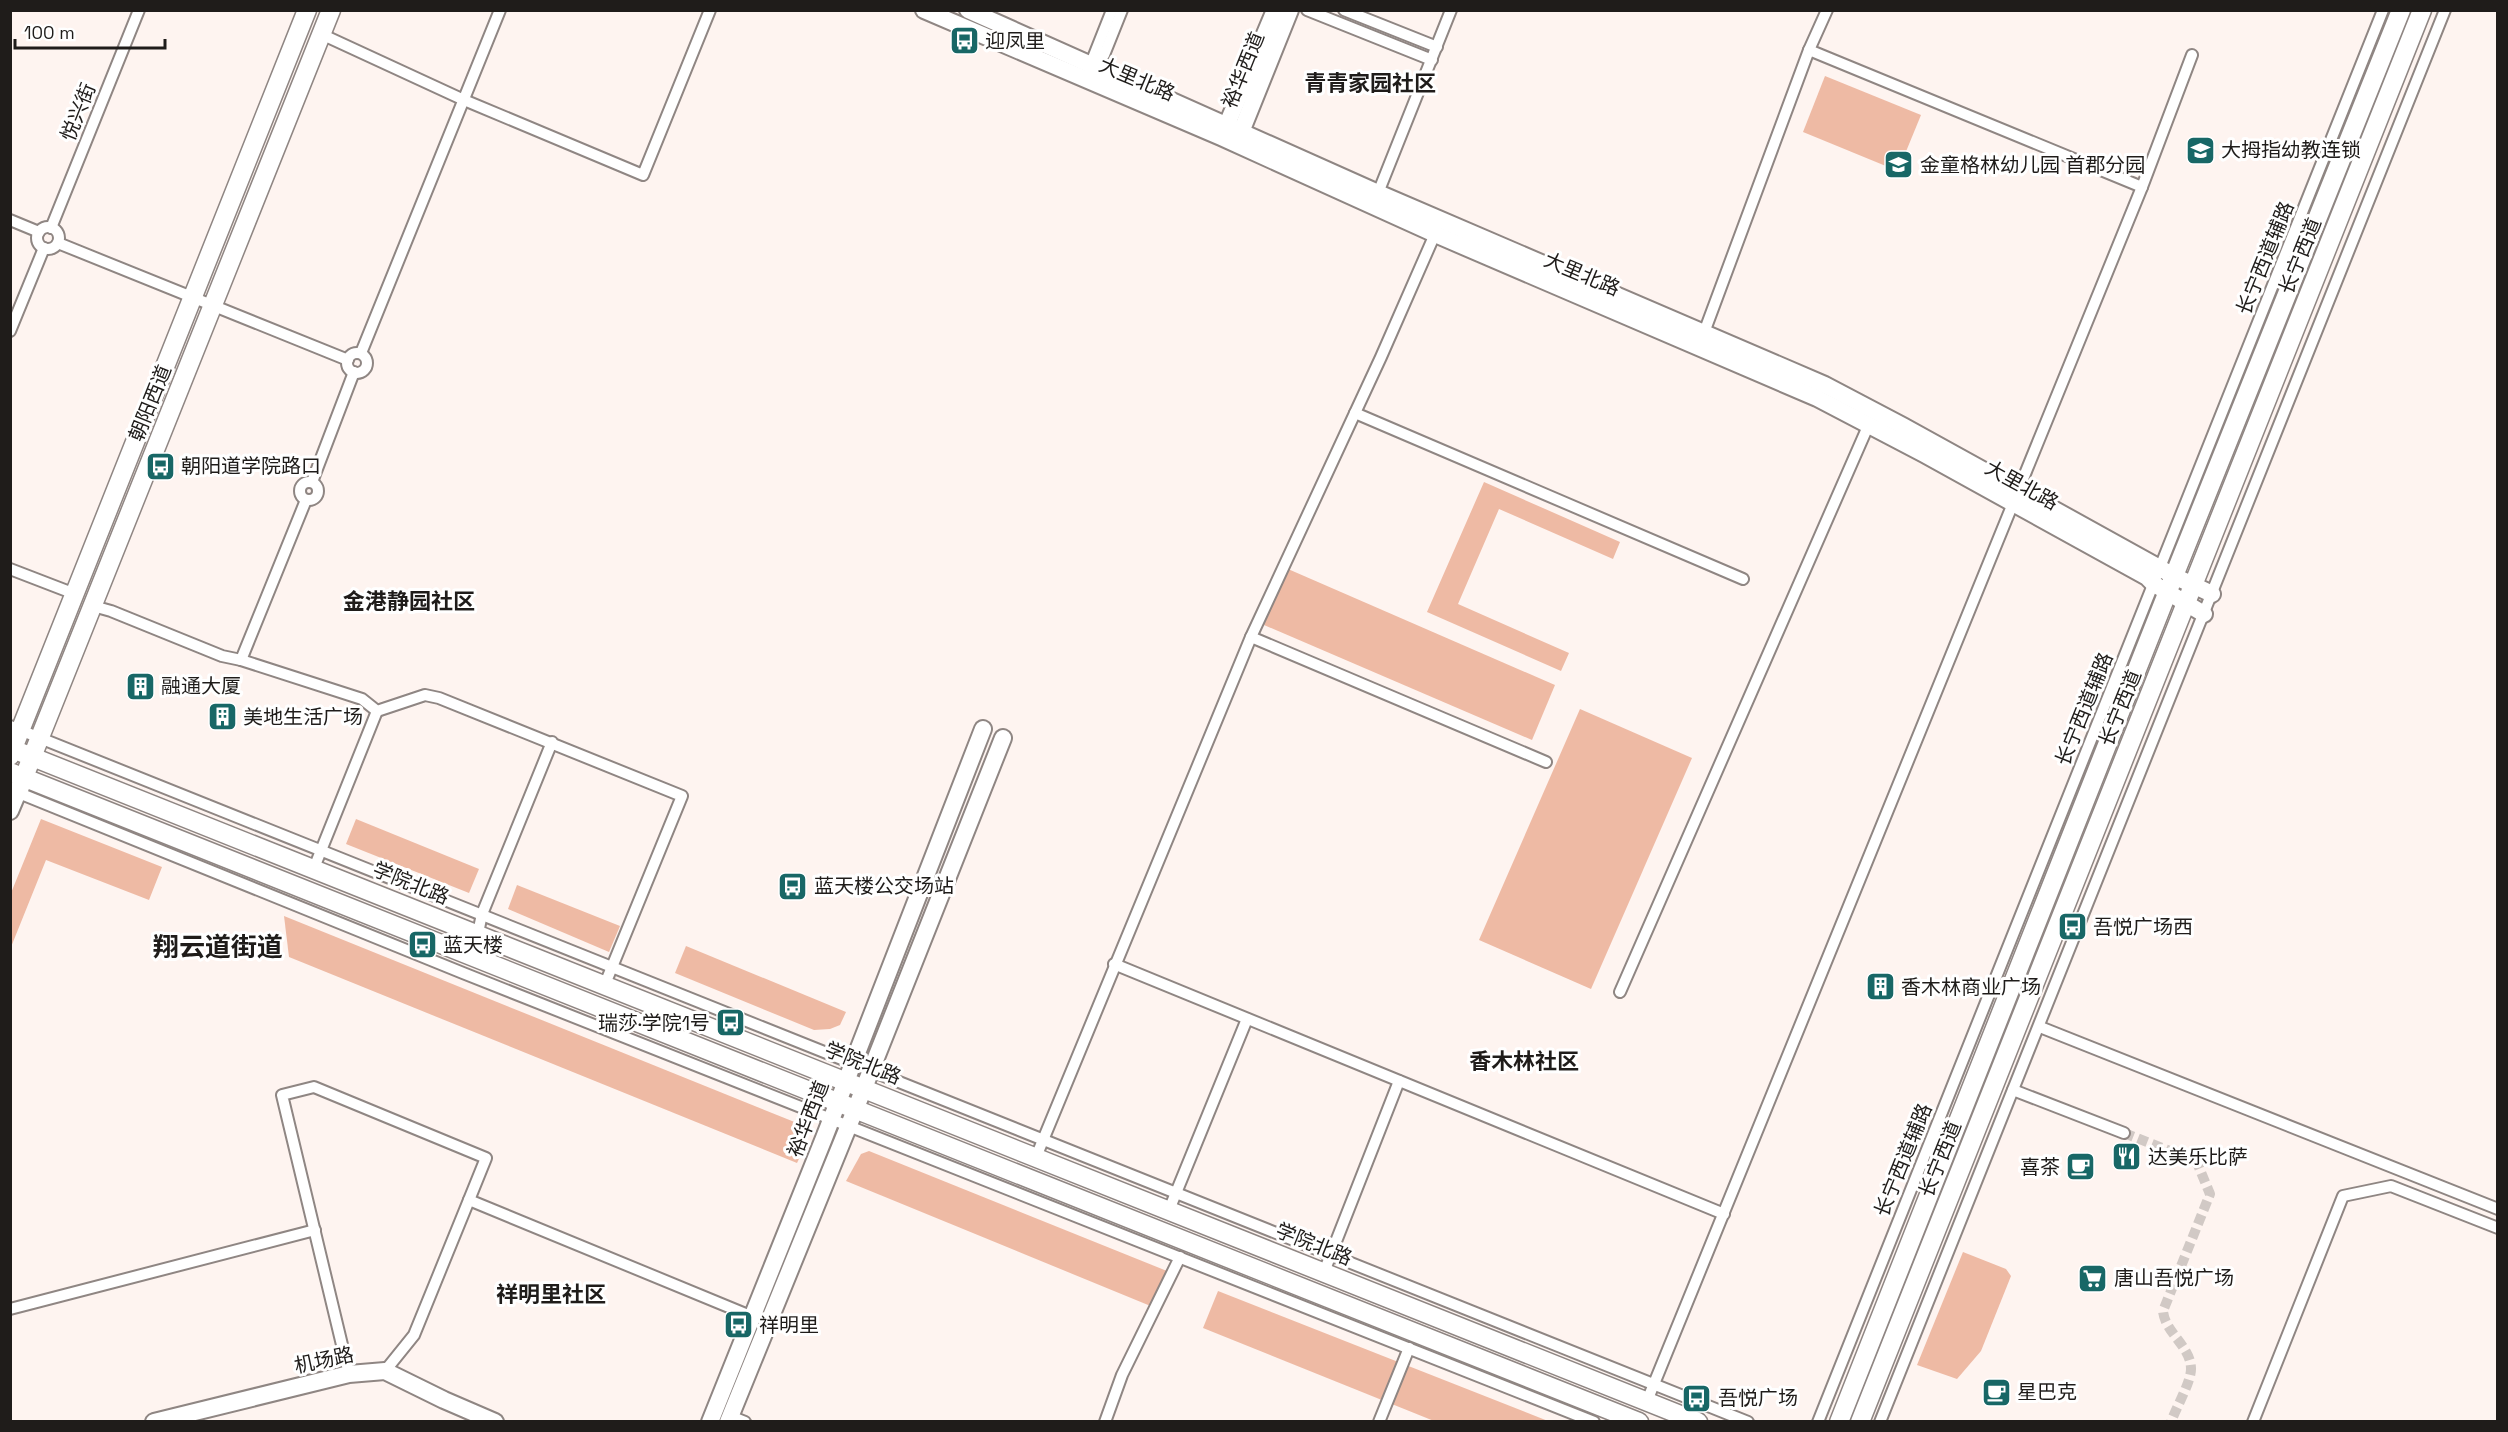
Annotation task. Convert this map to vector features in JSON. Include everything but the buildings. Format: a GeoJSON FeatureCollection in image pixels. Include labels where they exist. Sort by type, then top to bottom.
{"type":"FeatureCollection","features":[{"type":"Feature","properties":{"kind":"main road","name":"朝阳西道"},"geometry":{"type":"LineString","coordinates":[[11,751],[16,728],[74,596],[307,10]]}},
{"type":"Feature","properties":{"kind":"main road","name":"朝阳西道"},"geometry":{"type":"LineString","coordinates":[[10,811],[16,783],[32,758],[331,10]]}},
{"type":"Feature","properties":{"kind":"main road","name":"大里北路"},"geometry":{"type":"LineString","coordinates":[[924,10],[1378,193],[1701,340],[2015,497]]}},
{"type":"Feature","properties":{"kind":"main road","name":"大里北路"},"geometry":{"type":"LineString","coordinates":[[968,10],[1091,64],[1435,234],[1701,340],[1825,385],[2147,578],[2193,585],[2212,594]]}},
{"type":"Feature","properties":{"kind":"main road","name":"裕华西道"},"geometry":{"type":"LineString","coordinates":[[1232,135],[1275,10]]}},
{"type":"Feature","properties":{"kind":"main road","name":"裕华西道"},"geometry":{"type":"LineString","coordinates":[[1232,135],[1290,10]]}},
{"type":"Feature","properties":{"kind":"main road","name":"长宁西道"},"geometry":{"type":"LineString","coordinates":[[1839,1422],[2164,579],[2401,10]]}},
{"type":"Feature","properties":{"kind":"main road","name":"长宁西道"},"geometry":{"type":"LineString","coordinates":[[1860,1422],[2422,10]]}},
{"type":"Feature","properties":{"kind":"main road","name":"大里北路"},"geometry":{"type":"LineString","coordinates":[[2164,579],[2186,602],[2204,614]]}},
{"type":"Feature","properties":{"kind":"main road","name":"裕华西道"},"geometry":{"type":"LineString","coordinates":[[725,1418],[753,1317],[983,729]]}},
{"type":"Feature","properties":{"kind":"main road","name":"裕华西道"},"geometry":{"type":"LineString","coordinates":[[725,1418],[853,1117],[1004,738]]}},
{"type":"Feature","properties":{"kind":"main road","name":"学院北路"},"geometry":{"type":"LineString","coordinates":[[11,751],[478,933],[1169,1210],[1328,1264],[1651,1393],[1698,1422]]}},
{"type":"Feature","properties":{"kind":"main road"},"geometry":{"type":"LineString","coordinates":[[16,783],[469,954],[837,1100],[853,1117],[1313,1301],[1640,1422]]}},
{"type":"Feature","properties":{"kind":"main road"},"geometry":{"type":"LineString","coordinates":[[469,954],[478,933]]}},
{"type":"Feature","properties":{"kind":"main road"},"geometry":{"type":"LineString","coordinates":[[1313,1301],[1328,1264]]}},
{"type":"Feature","properties":{"kind":"main road"},"geometry":{"type":"LineString","coordinates":[[385,1371],[495,1422]]}},
{"type":"Feature","properties":{"kind":"main road","name":"机场路"},"geometry":{"type":"LineString","coordinates":[[154,1422],[349,1374],[385,1371]]}},
{"type":"Feature","properties":{"kind":"street","name":"悦兴街"},"geometry":{"type":"LineString","coordinates":[[51,228],[139,10]]}},
{"type":"Feature","properties":{"kind":"street"},"geometry":{"type":"LineString","coordinates":[[361,353],[500,10]]}},
{"type":"Feature","properties":{"kind":"street"},"geometry":{"type":"LineString","coordinates":[[321,34],[464,100],[643,174],[710,10]]}},
{"type":"Feature","properties":{"kind":"street"},"geometry":{"type":"LineString","coordinates":[[1091,64],[1113,10]]}},
{"type":"Feature","properties":{"kind":"street"},"geometry":{"type":"LineString","coordinates":[[1091,64],[1104,55],[1122,10]]}},
{"type":"Feature","properties":{"kind":"street"},"geometry":{"type":"LineString","coordinates":[[1307,10],[1432,60]]}},
{"type":"Feature","properties":{"kind":"street"},"geometry":{"type":"LineString","coordinates":[[1344,10],[1437,47]]}},
{"type":"Feature","properties":{"kind":"street"},"geometry":{"type":"LineString","coordinates":[[1378,193],[1452,10]]}},
{"type":"Feature","properties":{"kind":"street"},"geometry":{"type":"LineString","coordinates":[[1701,340],[1809,50],[1827,10]]}},
{"type":"Feature","properties":{"kind":"street","name":"长宁西道辅路"},"geometry":{"type":"LineString","coordinates":[[1818,1422],[2164,579],[2383,10]]}},
{"type":"Feature","properties":{"kind":"street"},"geometry":{"type":"LineString","coordinates":[[1880,1422],[2040,1027],[2445,10]]}},
{"type":"Feature","properties":{"kind":"street"},"geometry":{"type":"LineString","coordinates":[[1809,50],[2142,187]]}},
{"type":"Feature","properties":{"kind":"street"},"geometry":{"type":"LineString","coordinates":[[1748,1422],[1651,1393],[2142,187],[2192,55]]}},
{"type":"Feature","properties":{"kind":"street"},"geometry":{"type":"LineString","coordinates":[[10,220],[40,240]]}},
{"type":"Feature","properties":{"kind":"street"},"geometry":{"type":"LineString","coordinates":[[10,225],[54,247],[58,243]]}},
{"type":"Feature","properties":{"kind":"street"},"geometry":{"type":"LineString","coordinates":[[10,317],[45,228],[51,228],[57,232],[58,243]]}},
{"type":"Feature","properties":{"kind":"street"},"geometry":{"type":"LineString","coordinates":[[1036,1157],[1251,637],[1435,234]]}},
{"type":"Feature","properties":{"kind":"street"},"geometry":{"type":"LineString","coordinates":[[10,332],[40,240]]}},
{"type":"Feature","properties":{"kind":"street"},"geometry":{"type":"LineString","coordinates":[[58,243],[348,360]]}},
{"type":"Feature","properties":{"kind":"street"},"geometry":{"type":"LineString","coordinates":[[354,353],[361,353],[367,360],[366,366],[360,372],[354,372],[348,366],[348,360],[354,353]]}},
{"type":"Feature","properties":{"kind":"street"},"geometry":{"type":"LineString","coordinates":[[241,660],[306,500],[300,494],[300,487],[306,482],[312,482],[354,372]]}},
{"type":"Feature","properties":{"kind":"street"},"geometry":{"type":"LineString","coordinates":[[1355,413],[1743,579]]}},
{"type":"Feature","properties":{"kind":"street"},"geometry":{"type":"LineString","coordinates":[[1620,992],[1869,424]]}},
{"type":"Feature","properties":{"kind":"street"},"geometry":{"type":"LineString","coordinates":[[10,568],[74,596]]}},
{"type":"Feature","properties":{"kind":"street"},"geometry":{"type":"LineString","coordinates":[[10,574],[74,596]]}},
{"type":"Feature","properties":{"kind":"street"},"geometry":{"type":"LineString","coordinates":[[93,606],[111,611],[222,656],[362,699],[376,711]]}},
{"type":"Feature","properties":{"kind":"street"},"geometry":{"type":"LineString","coordinates":[[1251,637],[1546,762]]}},
{"type":"Feature","properties":{"kind":"street"},"geometry":{"type":"LineString","coordinates":[[376,711],[425,695],[439,698],[682,796],[605,984]]}},
{"type":"Feature","properties":{"kind":"street"},"geometry":{"type":"LineString","coordinates":[[314,868],[376,711]]}},
{"type":"Feature","properties":{"kind":"street"},"geometry":{"type":"LineString","coordinates":[[16,728],[1176,1192],[1328,1264],[1399,1081]]}},
{"type":"Feature","properties":{"kind":"street"},"geometry":{"type":"LineString","coordinates":[[478,933],[482,914],[552,742]]}},
{"type":"Feature","properties":{"kind":"street"},"geometry":{"type":"LineString","coordinates":[[16,783],[463,973],[830,1118],[853,1117],[1180,1257],[1313,1301],[1408,1348],[1594,1422]]}},
{"type":"Feature","properties":{"kind":"street"},"geometry":{"type":"LineString","coordinates":[[463,973],[469,954]]}},
{"type":"Feature","properties":{"kind":"street"},"geometry":{"type":"LineString","coordinates":[[1114,964],[1724,1214]]}},
{"type":"Feature","properties":{"kind":"street"},"geometry":{"type":"LineString","coordinates":[[1169,1210],[1247,1019]]}},
{"type":"Feature","properties":{"kind":"street"},"geometry":{"type":"LineString","coordinates":[[2040,1027],[2498,1209]]}},
{"type":"Feature","properties":{"kind":"street"},"geometry":{"type":"LineString","coordinates":[[349,1374],[282,1095],[310,1087],[486,1158],[414,1335],[404,1351],[385,1371]]}},
{"type":"Feature","properties":{"kind":"street"},"geometry":{"type":"LineString","coordinates":[[2013,1090],[2124,1133]]}},
{"type":"Feature","properties":{"kind":"street"},"geometry":{"type":"LineString","coordinates":[[2253,1422],[2343,1196],[2391,1186],[2498,1228]]}},
{"type":"Feature","properties":{"kind":"street"},"geometry":{"type":"LineString","coordinates":[[469,1200],[753,1317]]}},
{"type":"Feature","properties":{"kind":"street"},"geometry":{"type":"LineString","coordinates":[[10,1309],[315,1230]]}},
{"type":"Feature","properties":{"kind":"street"},"geometry":{"type":"LineString","coordinates":[[1105,1422],[1122,1375],[1180,1257]]}},
{"type":"Feature","properties":{"kind":"street"},"geometry":{"type":"LineString","coordinates":[[1379,1422],[1408,1348]]}},
{"type":"Feature","properties":{"kind":"shaded area"},"geometry":{"type":"Polygon","coordinates":[[[1825,76],[1921,115],[1898,171],[1803,132],[1825,76]]]}},
{"type":"Feature","properties":{"kind":"shaded area"},"geometry":{"type":"Polygon","coordinates":[[[1484,482],[1620,542],[1613,559],[1499,509],[1458,604],[1569,653],[1561,671],[1427,612],[1484,482]]]}},
{"type":"Feature","properties":{"kind":"shaded area"},"geometry":{"type":"Polygon","coordinates":[[[1288,569],[1555,685],[1532,740],[1264,625],[1288,569]]]}},
{"type":"Feature","properties":{"kind":"shaded area"},"geometry":{"type":"Polygon","coordinates":[[[1580,709],[1692,758],[1591,989],[1479,940],[1580,709]]]}},
{"type":"Feature","properties":{"kind":"shaded area"},"geometry":{"type":"Polygon","coordinates":[[[41,819],[162,867],[149,900],[46,860],[11,947],[11,893],[41,819]]]}},
{"type":"Feature","properties":{"kind":"shaded area"},"geometry":{"type":"Polygon","coordinates":[[[356,819],[479,869],[469,893],[346,844],[356,819]]]}},
{"type":"Feature","properties":{"kind":"shaded area"},"geometry":{"type":"Polygon","coordinates":[[[517,885],[620,926],[609,952],[508,909],[517,885]]]}},
{"type":"Feature","properties":{"kind":"shaded area"},"geometry":{"type":"Polygon","coordinates":[[[284,916],[797,1123],[807,1142],[797,1163],[289,957],[284,916]]]}},
{"type":"Feature","properties":{"kind":"shaded area"},"geometry":{"type":"Polygon","coordinates":[[[686,946],[846,1012],[840,1025],[830,1029],[814,1030],[675,973],[686,946]]]}},
{"type":"Feature","properties":{"kind":"shaded area"},"geometry":{"type":"Polygon","coordinates":[[[869,1151],[1167,1271],[1153,1307],[846,1181],[861,1154],[869,1151]]]}},
{"type":"Feature","properties":{"kind":"shaded area"},"geometry":{"type":"Polygon","coordinates":[[[1963,1252],[2006,1269],[2011,1276],[1981,1351],[1957,1379],[1917,1365],[1963,1252]]]}},
{"type":"Feature","properties":{"kind":"shaded area"},"geometry":{"type":"Polygon","coordinates":[[[1218,1291],[1548,1421],[1434,1421],[1203,1328],[1218,1291]]]}},
{"type":"Feature","properties":{"kind":"tunnel"},"geometry":{"type":"LineString","coordinates":[[2124,1133],[2193,1160],[2198,1165],[2210,1194],[2163,1311],[2168,1326],[2187,1353],[2191,1369],[2186,1388],[2171,1422]]}},
{"type":"Feature","properties":{"kind":"place","name":"迎凤里"},"geometry":{"type":"Point","coordinates":[964,41]}},
{"type":"Feature","properties":{"kind":"place","name":"大拇指幼教连锁"},"geometry":{"type":"Point","coordinates":[2200,150]}},
{"type":"Feature","properties":{"kind":"place","name":"金童格林幼儿园 首郡分园"},"geometry":{"type":"Point","coordinates":[1899,165]}},
{"type":"Feature","properties":{"kind":"place","name":"朝阳道学院路口"},"geometry":{"type":"Point","coordinates":[160,466]}},
{"type":"Feature","properties":{"kind":"place","name":"融通大厦"},"geometry":{"type":"Point","coordinates":[140,686]}},
{"type":"Feature","properties":{"kind":"place","name":"美地生活广场"},"geometry":{"type":"Point","coordinates":[222,717]}},
{"type":"Feature","properties":{"kind":"place","name":"蓝天楼公交场站"},"geometry":{"type":"Point","coordinates":[793,886]}},
{"type":"Feature","properties":{"kind":"place","name":"吾悦广场西"},"geometry":{"type":"Point","coordinates":[2072,927]}},
{"type":"Feature","properties":{"kind":"place","name":"蓝天楼"},"geometry":{"type":"Point","coordinates":[422,945]}},
{"type":"Feature","properties":{"kind":"place","name":"香木林商业广场"},"geometry":{"type":"Point","coordinates":[1880,987]}},
{"type":"Feature","properties":{"kind":"place","name":"瑞莎·学院1号"},"geometry":{"type":"Point","coordinates":[731,1023]}},
{"type":"Feature","properties":{"kind":"place","name":"达美乐比萨"},"geometry":{"type":"Point","coordinates":[2127,1157]}},
{"type":"Feature","properties":{"kind":"place","name":"喜茶"},"geometry":{"type":"Point","coordinates":[2081,1167]}},
{"type":"Feature","properties":{"kind":"place","name":"唐山吾悦广场"},"geometry":{"type":"Point","coordinates":[2093,1278]}},
{"type":"Feature","properties":{"kind":"place","name":"祥明里"},"geometry":{"type":"Point","coordinates":[738,1325]}},
{"type":"Feature","properties":{"kind":"place","name":"星巴克"},"geometry":{"type":"Point","coordinates":[1996,1392]}},
{"type":"Feature","properties":{"kind":"place","name":"吾悦广场"},"geometry":{"type":"Point","coordinates":[1697,1398]}},
{"type":"Feature","properties":{"kind":"district","name":"青青家园社区"},"geometry":{"type":"Point","coordinates":[1370,83]}},
{"type":"Feature","properties":{"kind":"district","name":"金港静园社区"},"geometry":{"type":"Point","coordinates":[409,601]}},
{"type":"Feature","properties":{"kind":"district","name":"翔云道街道"},"geometry":{"type":"Point","coordinates":[218,947]}},
{"type":"Feature","properties":{"kind":"district","name":"香木林社区"},"geometry":{"type":"Point","coordinates":[1524,1061]}},
{"type":"Feature","properties":{"kind":"district","name":"祥明里社区"},"geometry":{"type":"Point","coordinates":[551,1294]}}]}
